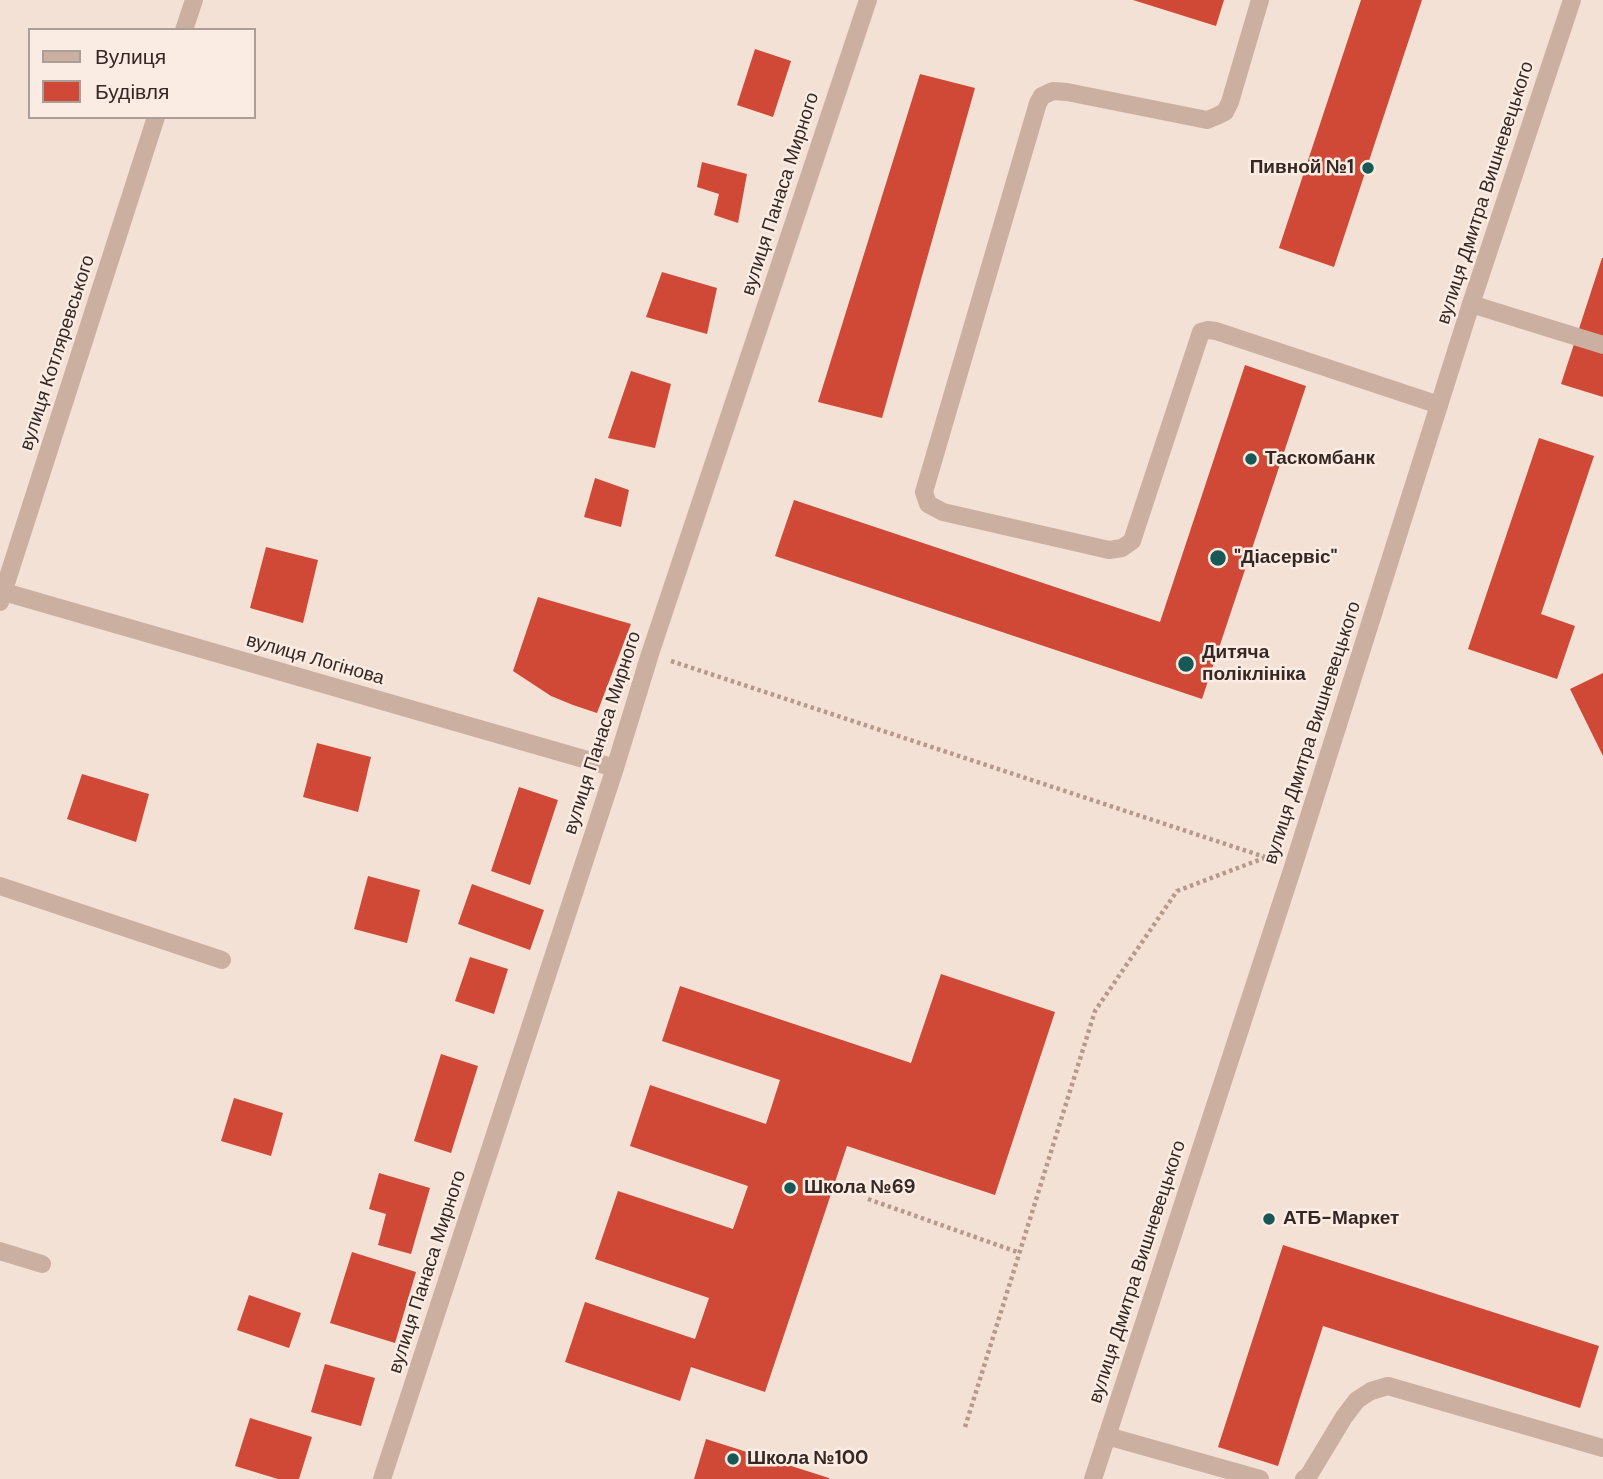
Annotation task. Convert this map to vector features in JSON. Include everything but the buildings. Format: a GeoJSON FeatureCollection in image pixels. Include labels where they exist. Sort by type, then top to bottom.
{"type":"FeatureCollection","features":[{"type":"Feature","properties":{"kind":"street"},"geometry":{"type":"LineString","coordinates":[[185,28],[194,0]]}},
{"type":"Feature","properties":{"kind":"street","name":"вулиця Панаса Мирного"},"geometry":{"type":"LineString","coordinates":[[383,1479],[650,654],[868,0]]}},
{"type":"Feature","properties":{"kind":"street"},"geometry":{"type":"LineString","coordinates":[[1260,0],[1230,102],[1225,112],[1217,116],[1207,120],[1067,92],[1053,91],[1042,96],[924,492],[928,504],[943,512],[1109,550],[1122,548],[1132,541],[1201,332],[1208,330],[1439,405]]}},
{"type":"Feature","properties":{"kind":"street","name":"вулиця Дмитра Вишневецького"},"geometry":{"type":"LineString","coordinates":[[1093,1479],[1293,867],[1471,304],[1572,0]]}},
{"type":"Feature","properties":{"kind":"street","name":"вулиця Котляревського"},"geometry":{"type":"LineString","coordinates":[[2,597],[155,119]]}},
{"type":"Feature","properties":{"kind":"street"},"geometry":{"type":"LineString","coordinates":[[1471,304],[1603,345]]}},
{"type":"Feature","properties":{"kind":"street","name":"вулиця Логінова"},"geometry":{"type":"LineString","coordinates":[[2,597],[615,768]]}},
{"type":"Feature","properties":{"kind":"street"},"geometry":{"type":"LineString","coordinates":[[0,886],[222,960]]}},
{"type":"Feature","properties":{"kind":"street"},"geometry":{"type":"LineString","coordinates":[[0,1251],[41,1264]]}},
{"type":"Feature","properties":{"kind":"street"},"geometry":{"type":"LineString","coordinates":[[1304,1479],[1357,1399],[1371,1391],[1388,1387],[1603,1448]]}},
{"type":"Feature","properties":{"kind":"street"},"geometry":{"type":"LineString","coordinates":[[1107,1436],[1260,1479]]}},
{"type":"Feature","properties":{"kind":"path"},"geometry":{"type":"LineString","coordinates":[[650,654],[1293,867]]}},
{"type":"Feature","properties":{"kind":"path"},"geometry":{"type":"LineString","coordinates":[[965,1427],[1095,1011],[1177,891],[1265,857]]}},
{"type":"Feature","properties":{"kind":"path"},"geometry":{"type":"LineString","coordinates":[[868,1199],[1020,1253]]}},
{"type":"Feature","properties":{"kind":"place","name":"Пивной №1"},"geometry":{"type":"Point","coordinates":[1368,168]}},
{"type":"Feature","properties":{"kind":"place","name":"Таскомбанк"},"geometry":{"type":"Point","coordinates":[1251,459]}},
{"type":"Feature","properties":{"kind":"place","name":"\"Діасервіс\""},"geometry":{"type":"Point","coordinates":[1218,558]}},
{"type":"Feature","properties":{"kind":"place","name":"Дитяча поліклініка"},"geometry":{"type":"Point","coordinates":[1186,664]}},
{"type":"Feature","properties":{"kind":"place","name":"Школа №69"},"geometry":{"type":"Point","coordinates":[790,1188]}},
{"type":"Feature","properties":{"kind":"place","name":"АТБ-Маркет"},"geometry":{"type":"Point","coordinates":[1269,1219]}},
{"type":"Feature","properties":{"kind":"place","name":"Школа №100"},"geometry":{"type":"Point","coordinates":[733,1459]}}]}
